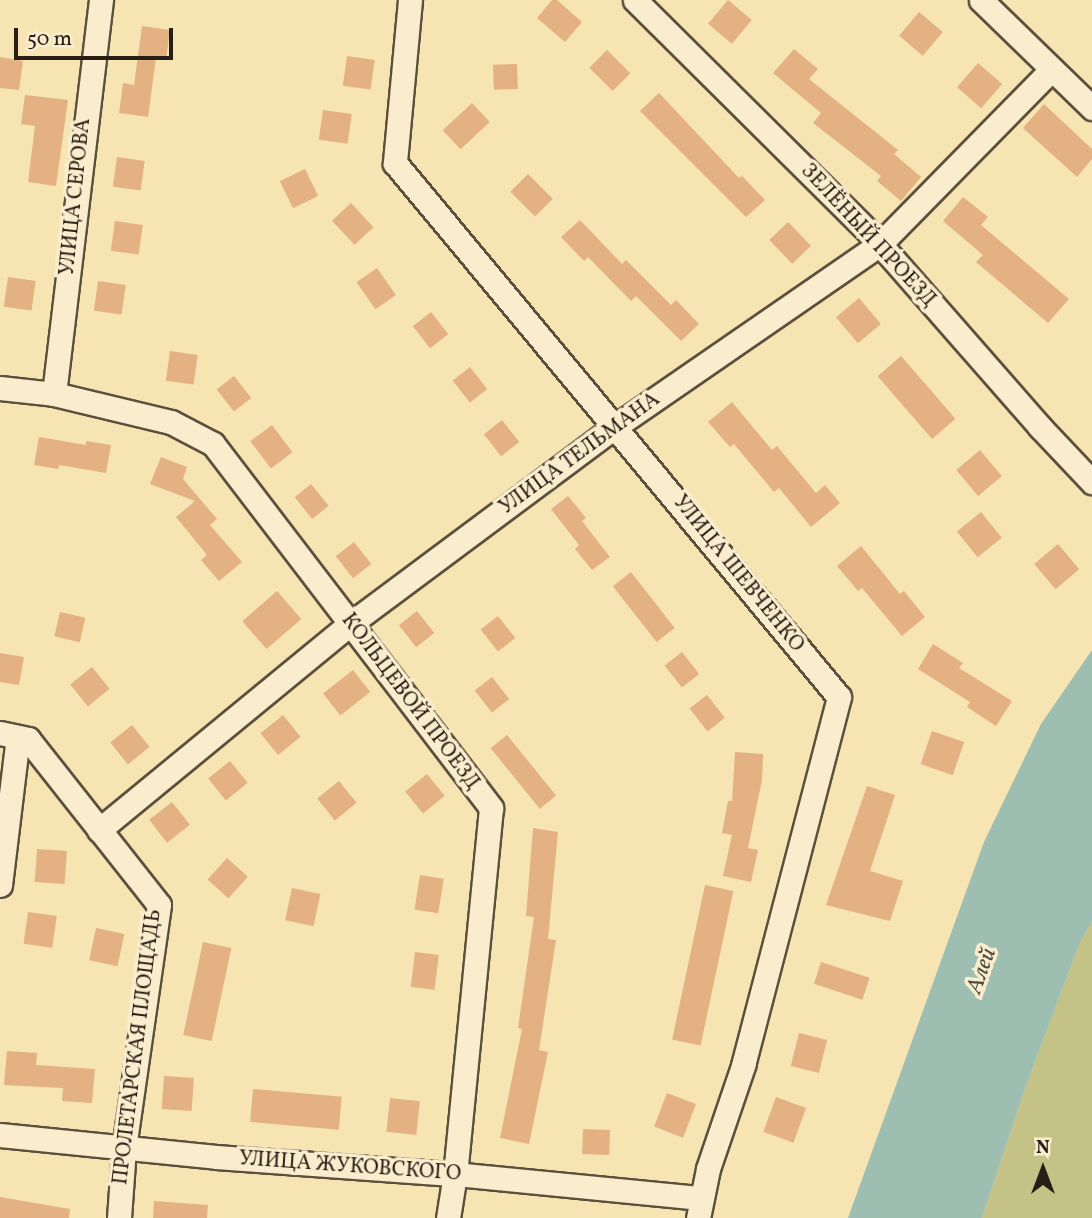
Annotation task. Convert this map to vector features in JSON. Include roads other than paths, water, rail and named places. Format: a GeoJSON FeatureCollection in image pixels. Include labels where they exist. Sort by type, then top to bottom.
{"type":"FeatureCollection","features":[{"type":"Feature","properties":{"kind":"street","name":"УЛИЦА СЕРОВА"},"geometry":{"type":"LineString","coordinates":[[54,394],[101,0]]}},
{"type":"Feature","properties":{"kind":"street","name":"УЛИЦА ШЕВЧЕНКО"},"geometry":{"type":"LineString","coordinates":[[410,0],[395,163],[839,697],[744,1063],[699,1208]]}},
{"type":"Feature","properties":{"kind":"street","name":"ЗЕЛЁНЫЙ ПРОЕЗД"},"geometry":{"type":"LineString","coordinates":[[635,0],[880,244],[1040,427],[1092,482]]}},
{"type":"Feature","properties":{"kind":"street"},"geometry":{"type":"LineString","coordinates":[[981,0],[1092,108]]}},
{"type":"Feature","properties":{"kind":"street","name":"УЛИЦА ТЕЛЬМАНА"},"geometry":{"type":"LineString","coordinates":[[99,830],[350,624],[616,426],[880,244],[1051,70]]}},
{"type":"Feature","properties":{"kind":"street","name":"КОЛЬЦЕВОЙ ПРОЕЗД"},"geometry":{"type":"LineString","coordinates":[[0,388],[54,394],[171,422],[213,444],[491,808],[455,1174],[448,1218]]}},
{"type":"Feature","properties":{"kind":"street"},"geometry":{"type":"LineString","coordinates":[[0,885],[9,735]]}},
{"type":"Feature","properties":{"kind":"street","name":"ПРОЛЕТАРСКАЯ ПЛОЩАДЬ"},"geometry":{"type":"LineString","coordinates":[[9,735],[28,739],[159,905],[124,1148],[119,1218]]}},
{"type":"Feature","properties":{"kind":"street","name":"УЛИЦА ЖУКОВСКОГО"},"geometry":{"type":"LineString","coordinates":[[0,1135],[124,1148],[455,1174],[699,1208]]}},
{"type":"Feature","properties":{"kind":"water","name":"Алей"},"geometry":{"type":"Polygon","coordinates":[[[1092,650],[1092,921],[1079,945],[1026,1086],[982,1218],[848,1218],[984,842],[1041,724],[1092,650]]]}}]}
